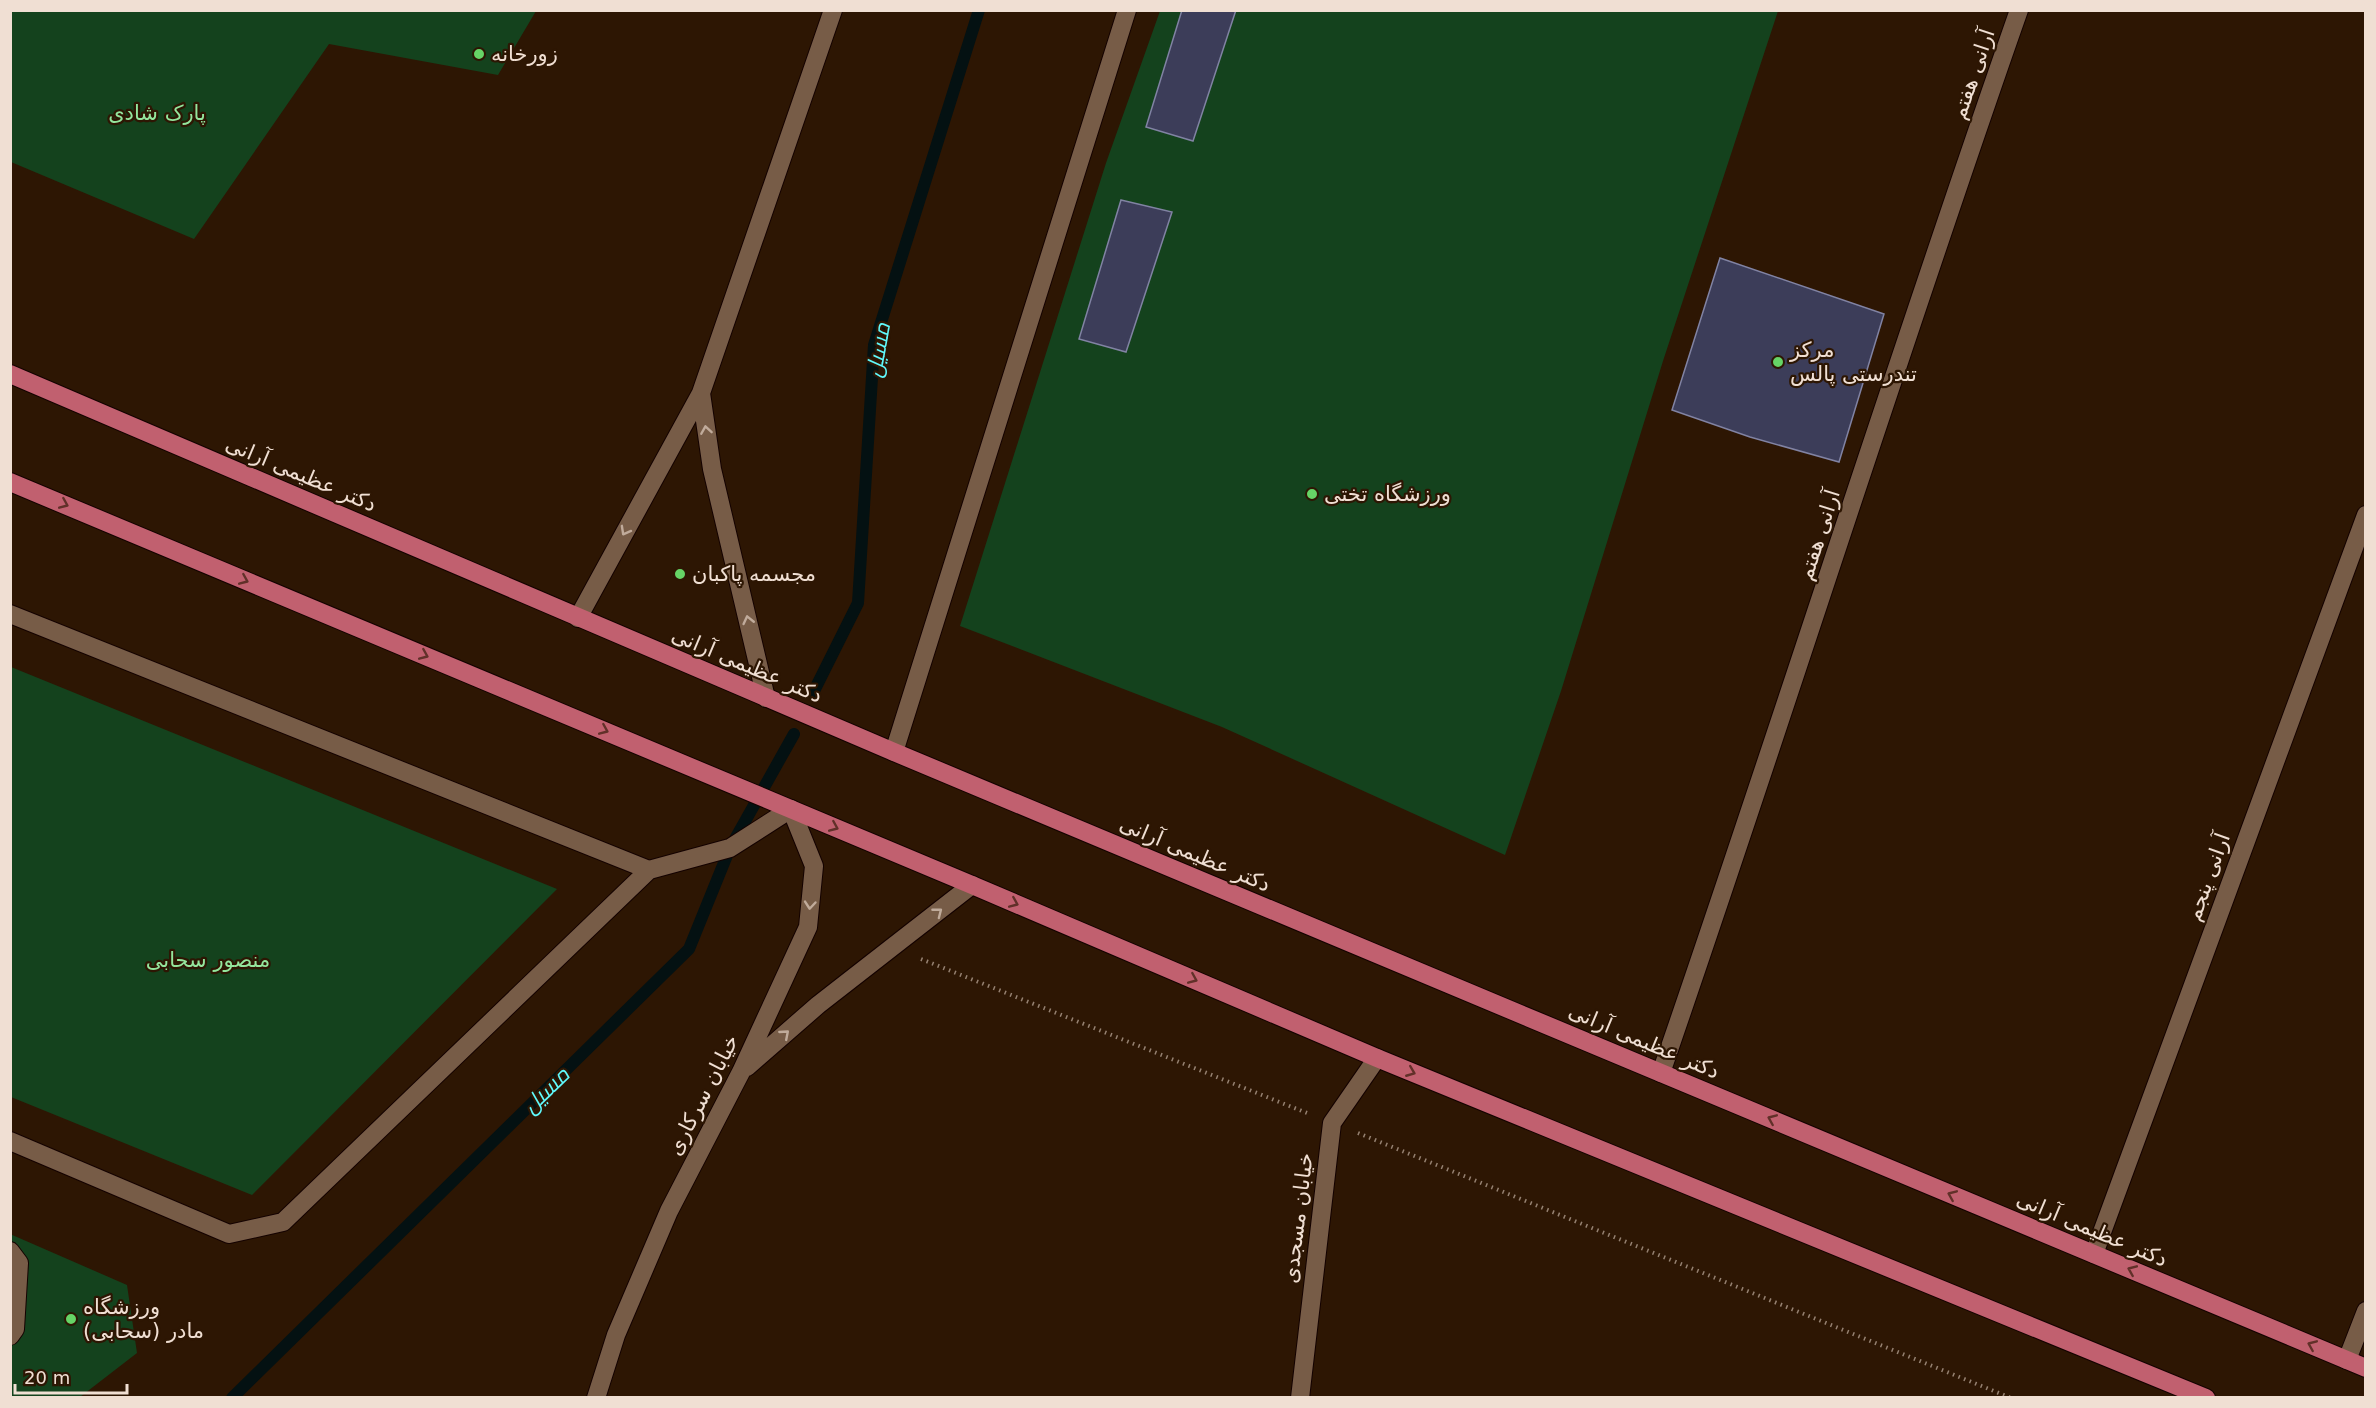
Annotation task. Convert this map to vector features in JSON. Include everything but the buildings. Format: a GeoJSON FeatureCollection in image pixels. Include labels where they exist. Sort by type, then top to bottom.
{"type":"FeatureCollection","features":[{"type":"Feature","properties":{"kind":"main road","name":"دکتر عظیمی آرانی"},"geometry":{"type":"LineString","coordinates":[[10,374],[766,698],[2366,1368]]}},
{"type":"Feature","properties":{"kind":"main road"},"geometry":{"type":"LineString","coordinates":[[10,482],[786,806],[1377,1058],[2206,1398]]}},
{"type":"Feature","properties":{"kind":"street"},"geometry":{"type":"LineString","coordinates":[[578,618],[701,393],[833,10]]}},
{"type":"Feature","properties":{"kind":"street"},"geometry":{"type":"LineString","coordinates":[[894,752],[1127,10]]}},
{"type":"Feature","properties":{"kind":"street","name":"آرانی هفتم"},"geometry":{"type":"LineString","coordinates":[[1661,1073],[1747,824],[1963,170],[2019,10]]}},
{"type":"Feature","properties":{"kind":"street"},"geometry":{"type":"LineString","coordinates":[[701,393],[712,469],[766,698]]}},
{"type":"Feature","properties":{"kind":"street","name":"آرانی پنجم"},"geometry":{"type":"LineString","coordinates":[[2094,1254],[2366,515]]}},
{"type":"Feature","properties":{"kind":"street"},"geometry":{"type":"LineString","coordinates":[[10,614],[649,870]]}},
{"type":"Feature","properties":{"kind":"street"},"geometry":{"type":"LineString","coordinates":[[10,1141],[229,1234],[283,1222],[649,870],[730,848],[786,806]]}},
{"type":"Feature","properties":{"kind":"street","name":"خیابان سرکاری"},"geometry":{"type":"LineString","coordinates":[[596,1398],[616,1335],[669,1211],[741,1072],[808,927],[814,866],[786,806]]}},
{"type":"Feature","properties":{"kind":"street"},"geometry":{"type":"LineString","coordinates":[[741,1072],[818,1005],[972,885]]}},
{"type":"Feature","properties":{"kind":"street","name":"خیابان مسجدی"},"geometry":{"type":"LineString","coordinates":[[1300,1398],[1332,1123],[1377,1058]]}},
{"type":"Feature","properties":{"kind":"street"},"geometry":{"type":"LineString","coordinates":[[10,1251],[19,1263],[15,1329],[10,1336]]}},
{"type":"Feature","properties":{"kind":"street"},"geometry":{"type":"LineString","coordinates":[[2348,1360],[2366,1311]]}},
{"type":"Feature","properties":{"kind":"path"},"geometry":{"type":"LineString","coordinates":[[892,948],[1332,1123],[2011,1398]]}},
{"type":"Feature","properties":{"kind":"green space","name":"پارک شادی"},"geometry":{"type":"Polygon","coordinates":[[[10,11],[536,11],[498,75],[329,44],[194,239],[11,162],[10,11]]]}},
{"type":"Feature","properties":{"kind":"green space","name":"ورزشگاه تختی"},"geometry":{"type":"Polygon","coordinates":[[[1160,11],[1778,11],[1663,361],[1561,691],[1505,855],[1222,727],[960,626],[1106,163],[1160,11]]]}},
{"type":"Feature","properties":{"kind":"green space","name":"منصور سحابی"},"geometry":{"type":"Polygon","coordinates":[[[10,667],[557,889],[252,1195],[11,1097],[10,667]]]}},
{"type":"Feature","properties":{"kind":"green space","name":"ورزشگاه مادر (سحابی)"},"geometry":{"type":"Polygon","coordinates":[[[10,1234],[127,1285],[137,1353],[80,1397],[11,1397],[10,1234]]]}},
{"type":"Feature","properties":{"kind":"waterway","name":"مسیل"},"geometry":{"type":"LineString","coordinates":[[813,693],[858,603],[874,345],[979,10]]}},
{"type":"Feature","properties":{"kind":"waterway","name":"مسیل"},"geometry":{"type":"LineString","coordinates":[[232,1398],[689,949],[730,848],[794,734]]}},
{"type":"Feature","properties":{"kind":"place","name":"زورخانه"},"geometry":{"type":"Point","coordinates":[479,54]}},
{"type":"Feature","properties":{"kind":"place","name":"مرکز تندرستی پالس"},"geometry":{"type":"Point","coordinates":[1778,362]}},
{"type":"Feature","properties":{"kind":"place","name":"ورزشگاه تختی"},"geometry":{"type":"Point","coordinates":[1312,494]}},
{"type":"Feature","properties":{"kind":"place","name":"مجسمه پاکبان"},"geometry":{"type":"Point","coordinates":[680,574]}},
{"type":"Feature","properties":{"kind":"place","name":"ورزشگاه مادر (سحابی)"},"geometry":{"type":"Point","coordinates":[71,1319]}}]}
